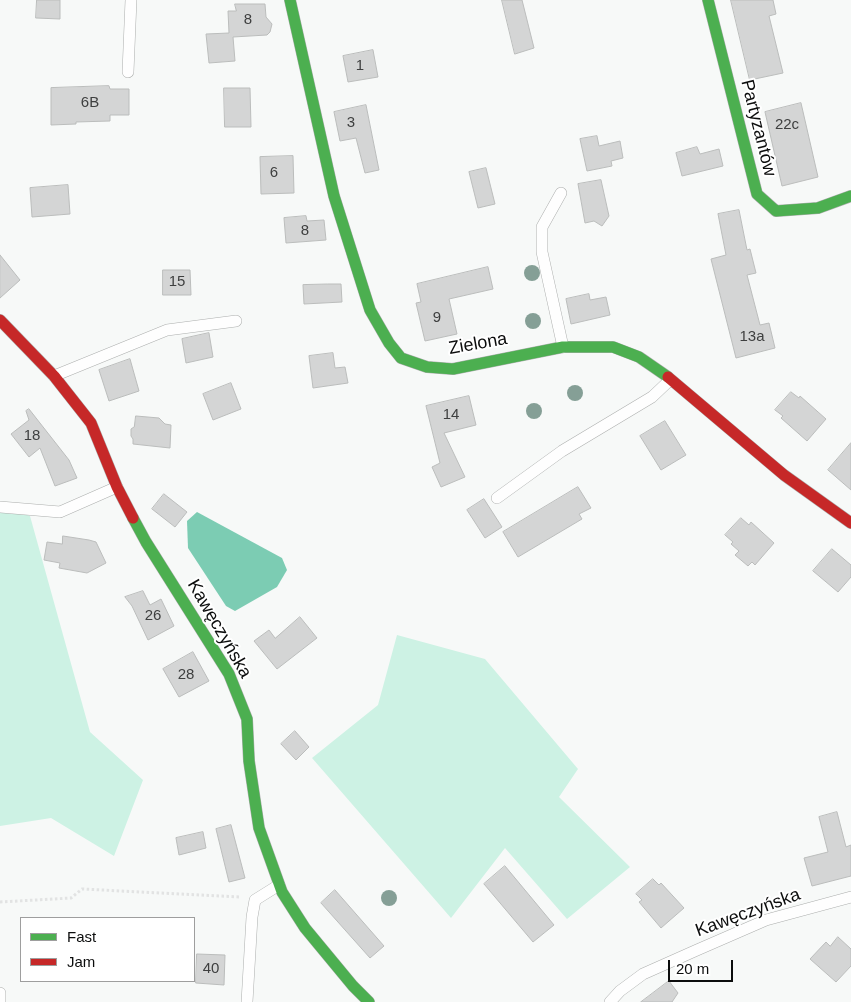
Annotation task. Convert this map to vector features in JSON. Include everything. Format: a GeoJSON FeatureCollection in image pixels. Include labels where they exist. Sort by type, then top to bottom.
{"type":"FeatureCollection","features":[{"type":"Feature","properties":{"kind":"street","name":"Zielona"},"geometry":{"type":"LineString","coordinates":[[290,0],[334,196],[370,310],[388,343],[402,358],[427,367],[453,369],[508,356],[563,347],[613,347],[639,357],[670,380],[784,476],[851,523]]}},
{"type":"Feature","properties":{"kind":"street","name":"Partyzantów"},"geometry":{"type":"LineString","coordinates":[[708,0],[757,194],[776,211],[818,208],[848,194]]}},
{"type":"Feature","properties":{"kind":"street","name":"Kawęczyńska"},"geometry":{"type":"LineString","coordinates":[[0,320],[54,376],[91,423],[117,487],[146,542],[228,674],[247,719],[249,761],[259,828],[282,892],[305,928],[370,1002]]}},
{"type":"Feature","properties":{"kind":"lane"},"geometry":{"type":"LineString","coordinates":[[128,72],[131,0]]}},
{"type":"Feature","properties":{"kind":"lane"},"geometry":{"type":"LineString","coordinates":[[561,193],[542,227],[542,252],[563,347]]}},
{"type":"Feature","properties":{"kind":"lane"},"geometry":{"type":"LineString","coordinates":[[54,376],[167,330],[236,322]]}},
{"type":"Feature","properties":{"kind":"lane"},"geometry":{"type":"LineString","coordinates":[[497,498],[562,452],[652,397],[670,380]]}},
{"type":"Feature","properties":{"kind":"lane"},"geometry":{"type":"LineString","coordinates":[[0,507],[60,512],[117,487]]}},
{"type":"Feature","properties":{"kind":"lane"},"geometry":{"type":"LineString","coordinates":[[247,1002],[252,917],[255,900],[279,885]]}},
{"type":"Feature","properties":{"kind":"lane","name":"Kawęczyńska"},"geometry":{"type":"LineString","coordinates":[[610,1002],[620,991],[643,974],[697,950],[766,920],[851,897]]}},
{"type":"Feature","properties":{"kind":"lane"},"geometry":{"type":"LineString","coordinates":[[0,993],[0,1002]]}},
{"type":"Feature","properties":{"kind":"path"},"geometry":{"type":"LineString","coordinates":[[0,902],[71,898],[82,888],[253,897],[255,900]]}},
{"type":"Feature","properties":{"kind":"shaded area"},"geometry":{"type":"Polygon","coordinates":[[[0,506],[30,516],[90,732],[143,780],[114,856],[51,818],[0,826],[0,506]]]}},
{"type":"Feature","properties":{"kind":"shaded area"},"geometry":{"type":"Polygon","coordinates":[[[197,512],[282,558],[287,570],[277,587],[235,611],[226,606],[188,548],[187,521],[197,512]]]}},
{"type":"Feature","properties":{"kind":"shaded area"},"geometry":{"type":"Polygon","coordinates":[[[397,635],[485,659],[578,769],[559,797],[630,867],[567,919],[505,848],[451,918],[312,758],[378,705],[397,635]]]}},
{"type":"Feature","properties":{"kind":"building"},"geometry":{"type":"Polygon","coordinates":[[[37,0],[60,0],[60,19],[36,18],[37,0]]]}},
{"type":"Feature","properties":{"kind":"building"},"geometry":{"type":"Polygon","coordinates":[[[502,0],[522,0],[534,48],[515,54],[502,0]]]}},
{"type":"Feature","properties":{"kind":"building"},"geometry":{"type":"Polygon","coordinates":[[[731,0],[773,0],[776,14],[769,16],[783,73],[750,80],[731,0]]]}},
{"type":"Feature","properties":{"kind":"building"},"geometry":{"type":"Polygon","coordinates":[[[235,4],[265,4],[266,17],[272,24],[270,32],[267,35],[233,37],[235,61],[209,63],[206,34],[229,33],[228,11],[236,11],[235,4]]]}},
{"type":"Feature","properties":{"kind":"building"},"geometry":{"type":"Polygon","coordinates":[[[373,50],[378,77],[348,82],[343,56],[373,50]]]}},
{"type":"Feature","properties":{"kind":"building"},"geometry":{"type":"Polygon","coordinates":[[[109,86],[110,89],[129,89],[129,115],[110,115],[110,121],[51,125],[51,88],[109,86]]]}},
{"type":"Feature","properties":{"kind":"building"},"geometry":{"type":"Polygon","coordinates":[[[224,88],[250,88],[251,127],[225,127],[224,88]]]}},
{"type":"Feature","properties":{"kind":"building"},"geometry":{"type":"Polygon","coordinates":[[[801,103],[818,177],[782,186],[765,112],[801,103]]]}},
{"type":"Feature","properties":{"kind":"building"},"geometry":{"type":"Polygon","coordinates":[[[366,105],[379,170],[365,173],[356,138],[340,141],[334,112],[366,105]]]}},
{"type":"Feature","properties":{"kind":"building"},"geometry":{"type":"Polygon","coordinates":[[[597,136],[599,146],[620,141],[623,158],[611,161],[612,166],[587,171],[580,139],[597,136]]]}},
{"type":"Feature","properties":{"kind":"building"},"geometry":{"type":"Polygon","coordinates":[[[697,147],[700,154],[719,149],[723,166],[682,176],[676,153],[697,147]]]}},
{"type":"Feature","properties":{"kind":"building"},"geometry":{"type":"Polygon","coordinates":[[[293,156],[294,193],[261,194],[260,157],[293,156]]]}},
{"type":"Feature","properties":{"kind":"building"},"geometry":{"type":"Polygon","coordinates":[[[486,168],[495,204],[478,208],[469,172],[486,168]]]}},
{"type":"Feature","properties":{"kind":"building"},"geometry":{"type":"Polygon","coordinates":[[[601,180],[609,216],[602,226],[594,221],[585,223],[578,184],[601,180]]]}},
{"type":"Feature","properties":{"kind":"building"},"geometry":{"type":"Polygon","coordinates":[[[68,185],[70,214],[32,217],[30,188],[68,185]]]}},
{"type":"Feature","properties":{"kind":"building"},"geometry":{"type":"Polygon","coordinates":[[[739,210],[747,250],[750,249],[756,273],[747,275],[760,325],[769,323],[775,348],[736,358],[711,259],[726,255],[718,214],[739,210]]]}},
{"type":"Feature","properties":{"kind":"building"},"geometry":{"type":"Polygon","coordinates":[[[306,216],[307,221],[324,220],[326,240],[286,243],[284,218],[306,216]]]}},
{"type":"Feature","properties":{"kind":"building"},"geometry":{"type":"Polygon","coordinates":[[[0,255],[20,280],[0,298],[0,255]]]}},
{"type":"Feature","properties":{"kind":"building"},"geometry":{"type":"Polygon","coordinates":[[[488,267],[493,289],[449,299],[457,334],[425,341],[416,303],[421,302],[417,284],[488,267]]]}},
{"type":"Feature","properties":{"kind":"building"},"geometry":{"type":"Polygon","coordinates":[[[163,270],[190,270],[191,295],[163,295],[163,270]]]}},
{"type":"Feature","properties":{"kind":"building"},"geometry":{"type":"Polygon","coordinates":[[[341,284],[342,302],[304,304],[303,285],[341,284]]]}},
{"type":"Feature","properties":{"kind":"building"},"geometry":{"type":"Polygon","coordinates":[[[589,294],[590,300],[606,297],[610,315],[571,324],[566,299],[589,294]]]}},
{"type":"Feature","properties":{"kind":"building"},"geometry":{"type":"Polygon","coordinates":[[[209,333],[213,357],[186,363],[182,339],[209,333]]]}},
{"type":"Feature","properties":{"kind":"building"},"geometry":{"type":"Polygon","coordinates":[[[333,353],[335,368],[345,367],[348,383],[313,388],[309,356],[333,353]]]}},
{"type":"Feature","properties":{"kind":"building"},"geometry":{"type":"Polygon","coordinates":[[[130,359],[139,391],[109,401],[99,370],[130,359]]]}},
{"type":"Feature","properties":{"kind":"building"},"geometry":{"type":"Polygon","coordinates":[[[231,383],[241,409],[213,420],[203,394],[231,383]]]}},
{"type":"Feature","properties":{"kind":"building"},"geometry":{"type":"Polygon","coordinates":[[[791,392],[799,398],[800,396],[826,419],[807,441],[781,418],[783,416],[775,410],[791,392]]]}},
{"type":"Feature","properties":{"kind":"building"},"geometry":{"type":"Polygon","coordinates":[[[469,396],[476,425],[444,433],[465,477],[441,487],[432,467],[440,463],[426,406],[469,396]]]}},
{"type":"Feature","properties":{"kind":"building"},"geometry":{"type":"Polygon","coordinates":[[[29,409],[69,460],[77,478],[55,486],[40,448],[29,457],[11,434],[29,420],[26,411],[29,409]]]}},
{"type":"Feature","properties":{"kind":"building"},"geometry":{"type":"Polygon","coordinates":[[[136,416],[159,418],[165,424],[171,425],[170,448],[133,444],[131,429],[134,427],[136,416]]]}},
{"type":"Feature","properties":{"kind":"building"},"geometry":{"type":"Polygon","coordinates":[[[665,421],[686,455],[661,470],[640,436],[665,421]]]}},
{"type":"Feature","properties":{"kind":"building"},"geometry":{"type":"Polygon","coordinates":[[[851,443],[851,490],[828,470],[851,443]]]}},
{"type":"Feature","properties":{"kind":"building"},"geometry":{"type":"Polygon","coordinates":[[[578,487],[591,508],[579,514],[582,519],[518,557],[503,532],[578,487]]]}},
{"type":"Feature","properties":{"kind":"building"},"geometry":{"type":"Polygon","coordinates":[[[164,494],[187,512],[175,527],[152,509],[164,494]]]}},
{"type":"Feature","properties":{"kind":"building"},"geometry":{"type":"Polygon","coordinates":[[[484,499],[502,527],[485,538],[467,510],[484,499]]]}},
{"type":"Feature","properties":{"kind":"building"},"geometry":{"type":"Polygon","coordinates":[[[741,518],[749,525],[751,522],[774,543],[755,565],[752,562],[748,566],[735,555],[739,551],[725,535],[741,518]]]}},
{"type":"Feature","properties":{"kind":"building"},"geometry":{"type":"Polygon","coordinates":[[[63,536],[96,542],[106,563],[87,573],[59,568],[60,563],[44,560],[47,542],[62,544],[63,536]]]}},
{"type":"Feature","properties":{"kind":"building"},"geometry":{"type":"Polygon","coordinates":[[[832,549],[851,565],[851,577],[838,592],[813,571],[832,549]]]}},
{"type":"Feature","properties":{"kind":"building"},"geometry":{"type":"Polygon","coordinates":[[[143,591],[150,605],[161,599],[174,626],[148,640],[132,606],[125,597],[143,591]]]}},
{"type":"Feature","properties":{"kind":"building"},"geometry":{"type":"Polygon","coordinates":[[[300,617],[317,638],[277,669],[254,641],[269,630],[275,638],[300,617]]]}},
{"type":"Feature","properties":{"kind":"building"},"geometry":{"type":"Polygon","coordinates":[[[193,652],[209,681],[179,697],[163,669],[193,652]]]}},
{"type":"Feature","properties":{"kind":"building"},"geometry":{"type":"Polygon","coordinates":[[[295,731],[309,747],[296,760],[281,744],[295,731]]]}},
{"type":"Feature","properties":{"kind":"building"},"geometry":{"type":"Polygon","coordinates":[[[837,812],[846,847],[851,845],[851,876],[812,886],[804,858],[828,852],[819,817],[837,812]]]}},
{"type":"Feature","properties":{"kind":"building"},"geometry":{"type":"Polygon","coordinates":[[[231,825],[245,878],[229,882],[216,829],[231,825]]]}},
{"type":"Feature","properties":{"kind":"building"},"geometry":{"type":"Polygon","coordinates":[[[203,832],[206,848],[179,855],[176,838],[203,832]]]}},
{"type":"Feature","properties":{"kind":"building"},"geometry":{"type":"Polygon","coordinates":[[[505,866],[554,925],[533,942],[484,884],[505,866]]]}},
{"type":"Feature","properties":{"kind":"building"},"geometry":{"type":"Polygon","coordinates":[[[653,879],[659,885],[661,883],[684,908],[661,928],[639,902],[642,900],[636,894],[653,879]]]}},
{"type":"Feature","properties":{"kind":"building"},"geometry":{"type":"Polygon","coordinates":[[[335,890],[384,946],[370,958],[321,903],[335,890]]]}},
{"type":"Feature","properties":{"kind":"building"},"geometry":{"type":"Polygon","coordinates":[[[838,937],[851,949],[851,966],[836,982],[810,959],[826,942],[830,946],[838,937]]]}},
{"type":"Feature","properties":{"kind":"building"},"geometry":{"type":"Polygon","coordinates":[[[197,954],[225,955],[224,985],[196,983],[197,954]]]}},
{"type":"Feature","properties":{"kind":"building"},"geometry":{"type":"Polygon","coordinates":[[[669,981],[678,993],[672,1002],[641,1002],[669,981]]]}},
{"type":"Feature","properties":{"kind":"traffic: fast"},"geometry":{"type":"LineString","coordinates":[[290,0],[334,196],[370,310],[389,343],[401,358],[427,367],[453,369],[563,347],[613,347],[639,357],[668,377]]}},
{"type":"Feature","properties":{"kind":"traffic: fast"},"geometry":{"type":"LineString","coordinates":[[708,0],[757,194],[776,211],[818,208],[851,196]]}},
{"type":"Feature","properties":{"kind":"traffic: fast"},"geometry":{"type":"LineString","coordinates":[[133,518],[146,542],[229,674],[247,719],[249,761],[259,828],[282,892],[305,928],[353,986],[369,1002]]}},
{"type":"Feature","properties":{"kind":"traffic: jam"},"geometry":{"type":"LineString","coordinates":[[0,320],[54,376],[91,423],[117,487],[133,518]]}},
{"type":"Feature","properties":{"kind":"traffic: jam"},"geometry":{"type":"LineString","coordinates":[[668,377],[784,475],[851,523]]}}]}
